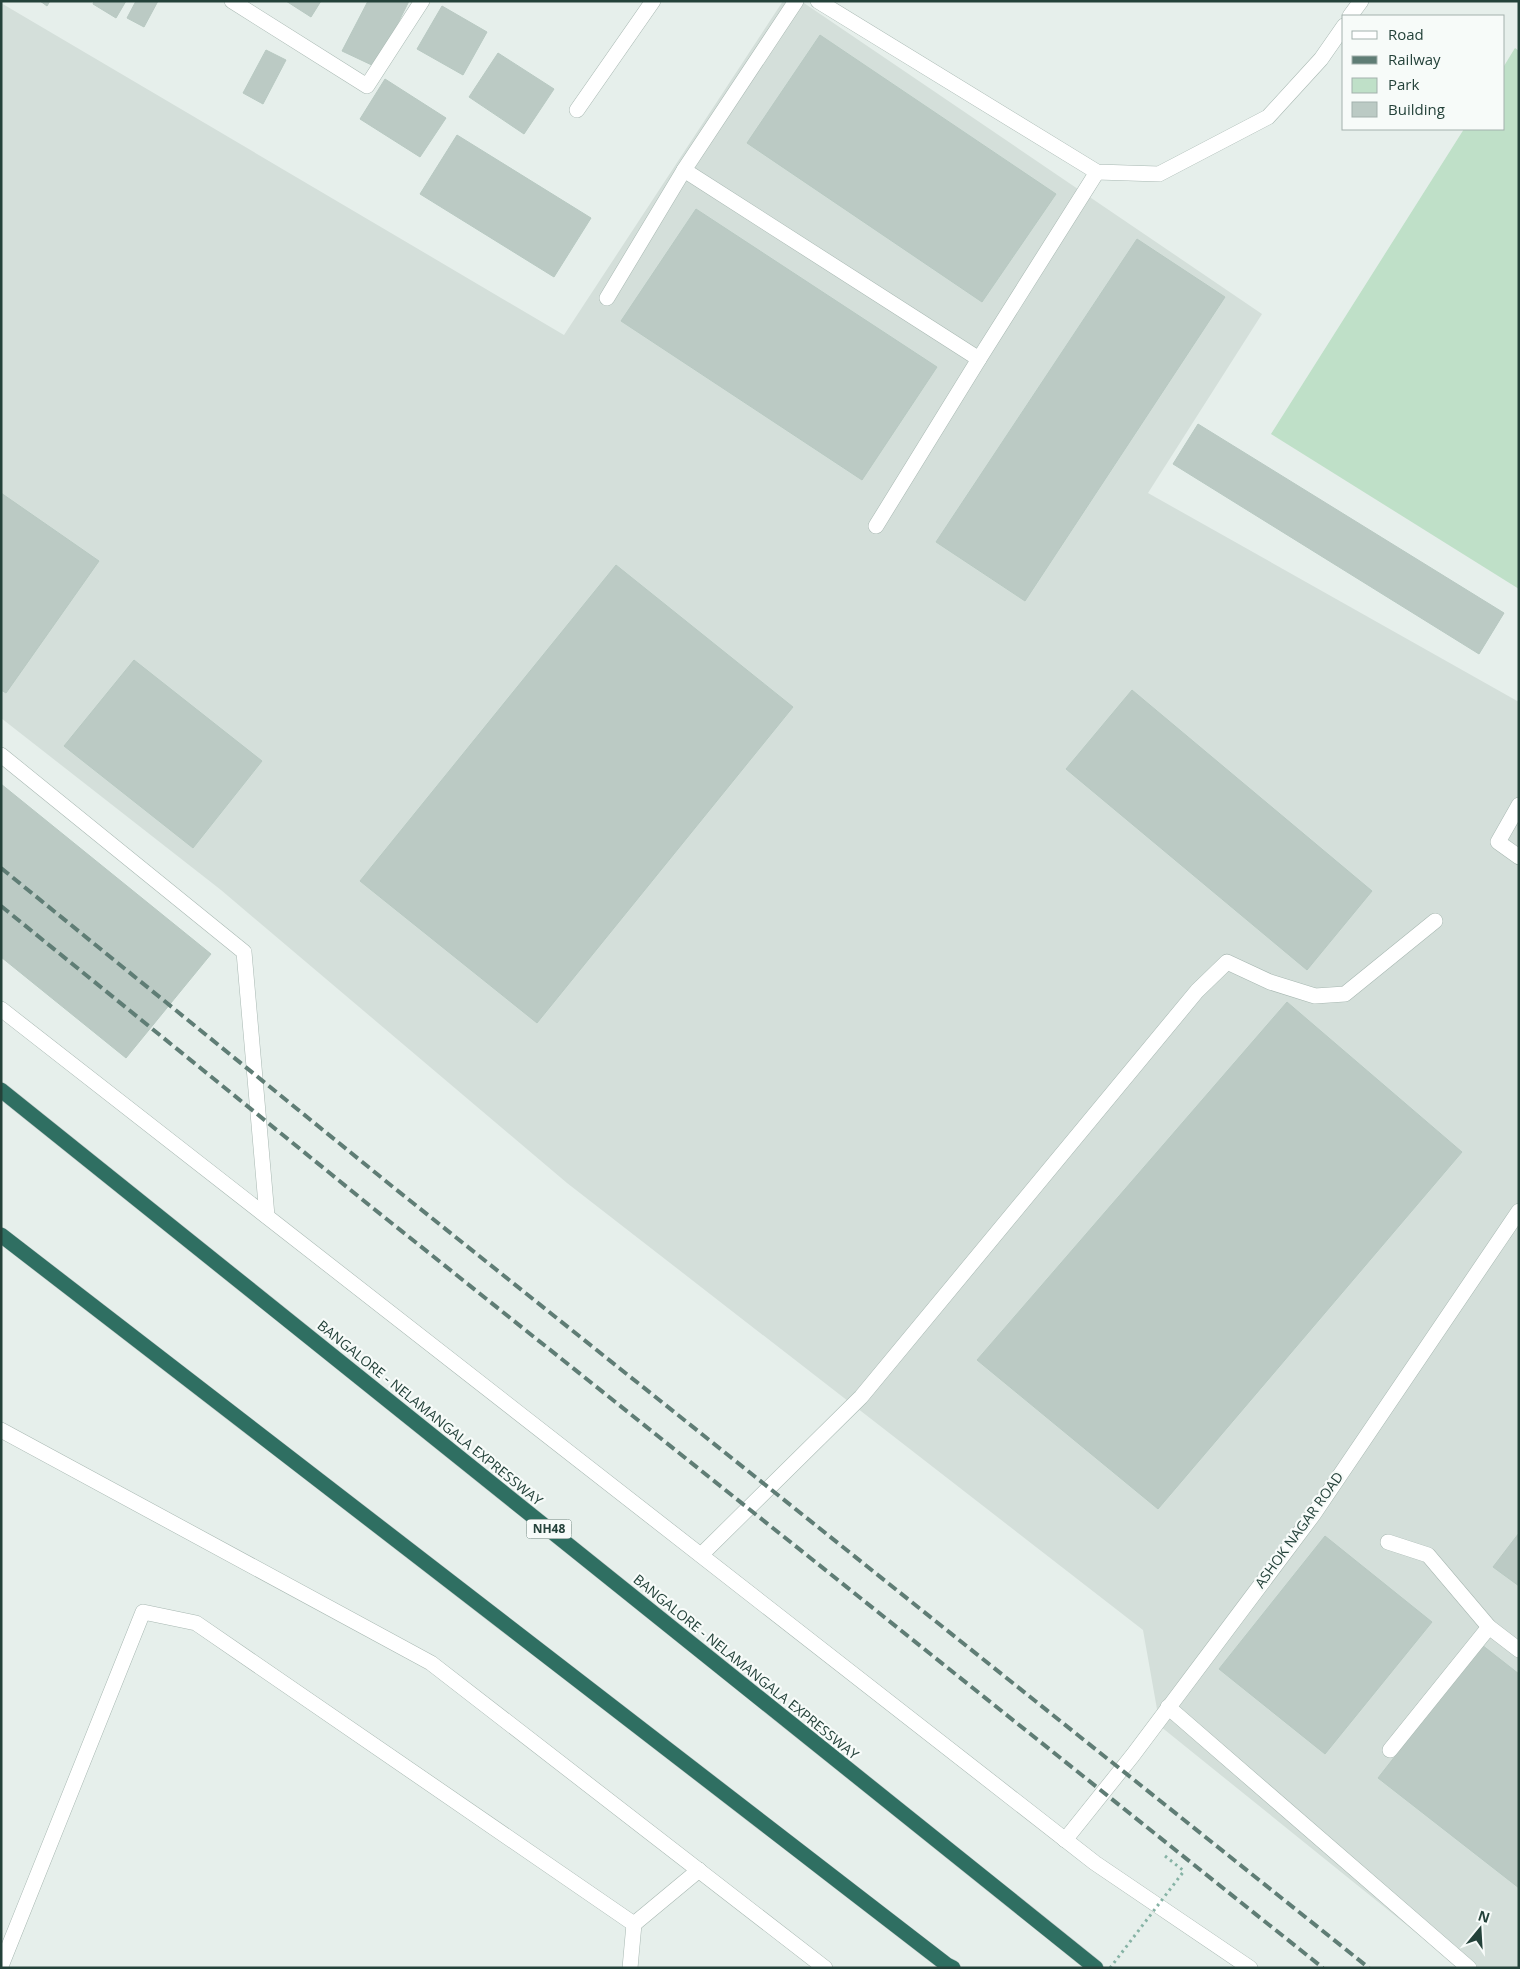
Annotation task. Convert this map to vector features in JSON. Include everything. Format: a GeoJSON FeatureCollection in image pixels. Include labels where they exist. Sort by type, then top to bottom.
{"type":"FeatureCollection","features":[{"type":"Feature","properties":{"kind":"highway","name":"BANGALORE - NELAMANGALA EXPRESSWAY"},"geometry":{"type":"LineString","coordinates":[[1,1090],[1096,1968]]}},
{"type":"Feature","properties":{"kind":"highway"},"geometry":{"type":"LineString","coordinates":[[1,1234],[950,1966]]}},
{"type":"Feature","properties":{"kind":"street"},"geometry":{"type":"LineString","coordinates":[[232,1],[367,86],[422,1]]}},
{"type":"Feature","properties":{"kind":"street"},"geometry":{"type":"LineString","coordinates":[[577,110],[653,1]]}},
{"type":"Feature","properties":{"kind":"street"},"geometry":{"type":"LineString","coordinates":[[607,298],[684,170],[796,1]]}},
{"type":"Feature","properties":{"kind":"street"},"geometry":{"type":"LineString","coordinates":[[818,1],[1097,172],[1159,174],[1268,117],[1321,59],[1342,29]]}},
{"type":"Feature","properties":{"kind":"street"},"geometry":{"type":"LineString","coordinates":[[1351,15],[1361,1]]}},
{"type":"Feature","properties":{"kind":"street"},"geometry":{"type":"LineString","coordinates":[[684,170],[979,359]]}},
{"type":"Feature","properties":{"kind":"street"},"geometry":{"type":"LineString","coordinates":[[876,526],[1097,172]]}},
{"type":"Feature","properties":{"kind":"street"},"geometry":{"type":"LineString","coordinates":[[1,755],[244,952],[267,1216]]}},
{"type":"Feature","properties":{"kind":"street"},"geometry":{"type":"LineString","coordinates":[[1519,805],[1498,842],[1519,857]]}},
{"type":"Feature","properties":{"kind":"street"},"geometry":{"type":"LineString","coordinates":[[701,1555],[861,1397],[1197,991],[1227,962],[1270,982],[1315,996],[1345,994],[1435,920]]}},
{"type":"Feature","properties":{"kind":"street"},"geometry":{"type":"LineString","coordinates":[[1,1009],[1065,1840],[1095,1863],[1250,1968]]}},
{"type":"Feature","properties":{"kind":"street","name":"ASHOK NAGAR ROAD"},"geometry":{"type":"LineString","coordinates":[[1065,1840],[1313,1515],[1519,1211]]}},
{"type":"Feature","properties":{"kind":"street"},"geometry":{"type":"LineString","coordinates":[[1,1430],[431,1664],[825,1968]]}},
{"type":"Feature","properties":{"kind":"street"},"geometry":{"type":"LineString","coordinates":[[1388,1542],[1428,1555],[1489,1627],[1519,1650]]}},
{"type":"Feature","properties":{"kind":"street"},"geometry":{"type":"LineString","coordinates":[[1,1966],[143,1612],[196,1622],[634,1924]]}},
{"type":"Feature","properties":{"kind":"street"},"geometry":{"type":"LineString","coordinates":[[1390,1750],[1489,1627]]}},
{"type":"Feature","properties":{"kind":"street"},"geometry":{"type":"LineString","coordinates":[[1168,1707],[1469,1968]]}},
{"type":"Feature","properties":{"kind":"street"},"geometry":{"type":"LineString","coordinates":[[630,1968],[634,1924],[699,1870]]}},
{"type":"Feature","properties":{"kind":"path"},"geometry":{"type":"LineString","coordinates":[[1110,1968],[1184,1871],[1165,1856]]}},
{"type":"Feature","properties":{"kind":"shaded area"},"geometry":{"type":"Polygon","coordinates":[[[783,1],[801,1],[1262,314],[1148,493],[1519,702],[1519,1968],[1460,1968],[1160,1726],[1143,1630],[567,1183],[221,890],[1,718],[1,3],[564,335],[783,1]]]}},
{"type":"Feature","properties":{"kind":"green space"},"geometry":{"type":"Polygon","coordinates":[[[1515,48],[1519,51],[1519,589],[1271,434],[1463,130],[1505,130],[1505,64],[1515,48]]]}},
{"type":"Feature","properties":{"kind":"building"},"geometry":{"type":"Polygon","coordinates":[[[40,1],[50,1],[47,6],[40,1]]]}},
{"type":"Feature","properties":{"kind":"building"},"geometry":{"type":"Polygon","coordinates":[[[94,1],[126,1],[116,18],[93,4],[94,1]]]}},
{"type":"Feature","properties":{"kind":"building"},"geometry":{"type":"Polygon","coordinates":[[[136,1],[158,1],[144,27],[127,18],[136,1]]]}},
{"type":"Feature","properties":{"kind":"building"},"geometry":{"type":"Polygon","coordinates":[[[286,1],[321,1],[311,17],[286,1]]]}},
{"type":"Feature","properties":{"kind":"building"},"geometry":{"type":"Polygon","coordinates":[[[368,1],[409,1],[376,67],[342,51],[368,1]]]}},
{"type":"Feature","properties":{"kind":"building"},"geometry":{"type":"Polygon","coordinates":[[[442,6],[487,32],[463,75],[417,49],[442,6]]]}},
{"type":"Feature","properties":{"kind":"building"},"geometry":{"type":"Polygon","coordinates":[[[820,35],[1056,194],[982,302],[747,143],[820,35]]]}},
{"type":"Feature","properties":{"kind":"building"},"geometry":{"type":"Polygon","coordinates":[[[266,50],[286,60],[263,104],[243,93],[266,50]]]}},
{"type":"Feature","properties":{"kind":"building"},"geometry":{"type":"Polygon","coordinates":[[[498,53],[554,89],[524,134],[469,97],[498,53]]]}},
{"type":"Feature","properties":{"kind":"building"},"geometry":{"type":"Polygon","coordinates":[[[385,79],[446,118],[420,157],[360,119],[385,79]]]}},
{"type":"Feature","properties":{"kind":"building"},"geometry":{"type":"Polygon","coordinates":[[[457,135],[591,218],[554,277],[420,194],[457,135]]]}},
{"type":"Feature","properties":{"kind":"building"},"geometry":{"type":"Polygon","coordinates":[[[696,209],[937,367],[862,480],[621,321],[696,209]]]}},
{"type":"Feature","properties":{"kind":"building"},"geometry":{"type":"Polygon","coordinates":[[[1137,239],[1225,297],[1025,601],[936,542],[1137,239]]]}},
{"type":"Feature","properties":{"kind":"building"},"geometry":{"type":"Polygon","coordinates":[[[1198,424],[1504,613],[1479,654],[1173,464],[1198,424]]]}},
{"type":"Feature","properties":{"kind":"building"},"geometry":{"type":"Polygon","coordinates":[[[1,493],[99,561],[6,693],[1,690],[1,493]]]}},
{"type":"Feature","properties":{"kind":"building"},"geometry":{"type":"Polygon","coordinates":[[[616,565],[793,707],[537,1023],[360,881],[616,565]]]}},
{"type":"Feature","properties":{"kind":"building"},"geometry":{"type":"Polygon","coordinates":[[[134,660],[262,761],[193,848],[64,746],[134,660]]]}},
{"type":"Feature","properties":{"kind":"building"},"geometry":{"type":"Polygon","coordinates":[[[1132,690],[1372,891],[1307,970],[1066,769],[1132,690]]]}},
{"type":"Feature","properties":{"kind":"building"},"geometry":{"type":"Polygon","coordinates":[[[1,784],[211,954],[126,1058],[1,957],[1,784]]]}},
{"type":"Feature","properties":{"kind":"building"},"geometry":{"type":"Polygon","coordinates":[[[1287,1002],[1462,1152],[1158,1509],[977,1360],[1287,1002]]]}},
{"type":"Feature","properties":{"kind":"building"},"geometry":{"type":"Polygon","coordinates":[[[1519,1533],[1519,1586],[1493,1567],[1519,1533]]]}},
{"type":"Feature","properties":{"kind":"building"},"geometry":{"type":"Polygon","coordinates":[[[1325,1536],[1432,1622],[1325,1754],[1219,1669],[1325,1536]]]}},
{"type":"Feature","properties":{"kind":"building"},"geometry":{"type":"Polygon","coordinates":[[[1482,1645],[1519,1674],[1519,1888],[1378,1778],[1482,1645]]]}},
{"type":"Feature","properties":{"kind":"railway"},"geometry":{"type":"LineString","coordinates":[[1,868],[393,1187],[1369,1968]]}},
{"type":"Feature","properties":{"kind":"railway"},"geometry":{"type":"LineString","coordinates":[[1,906],[374,1209],[1323,1968]]}}]}
